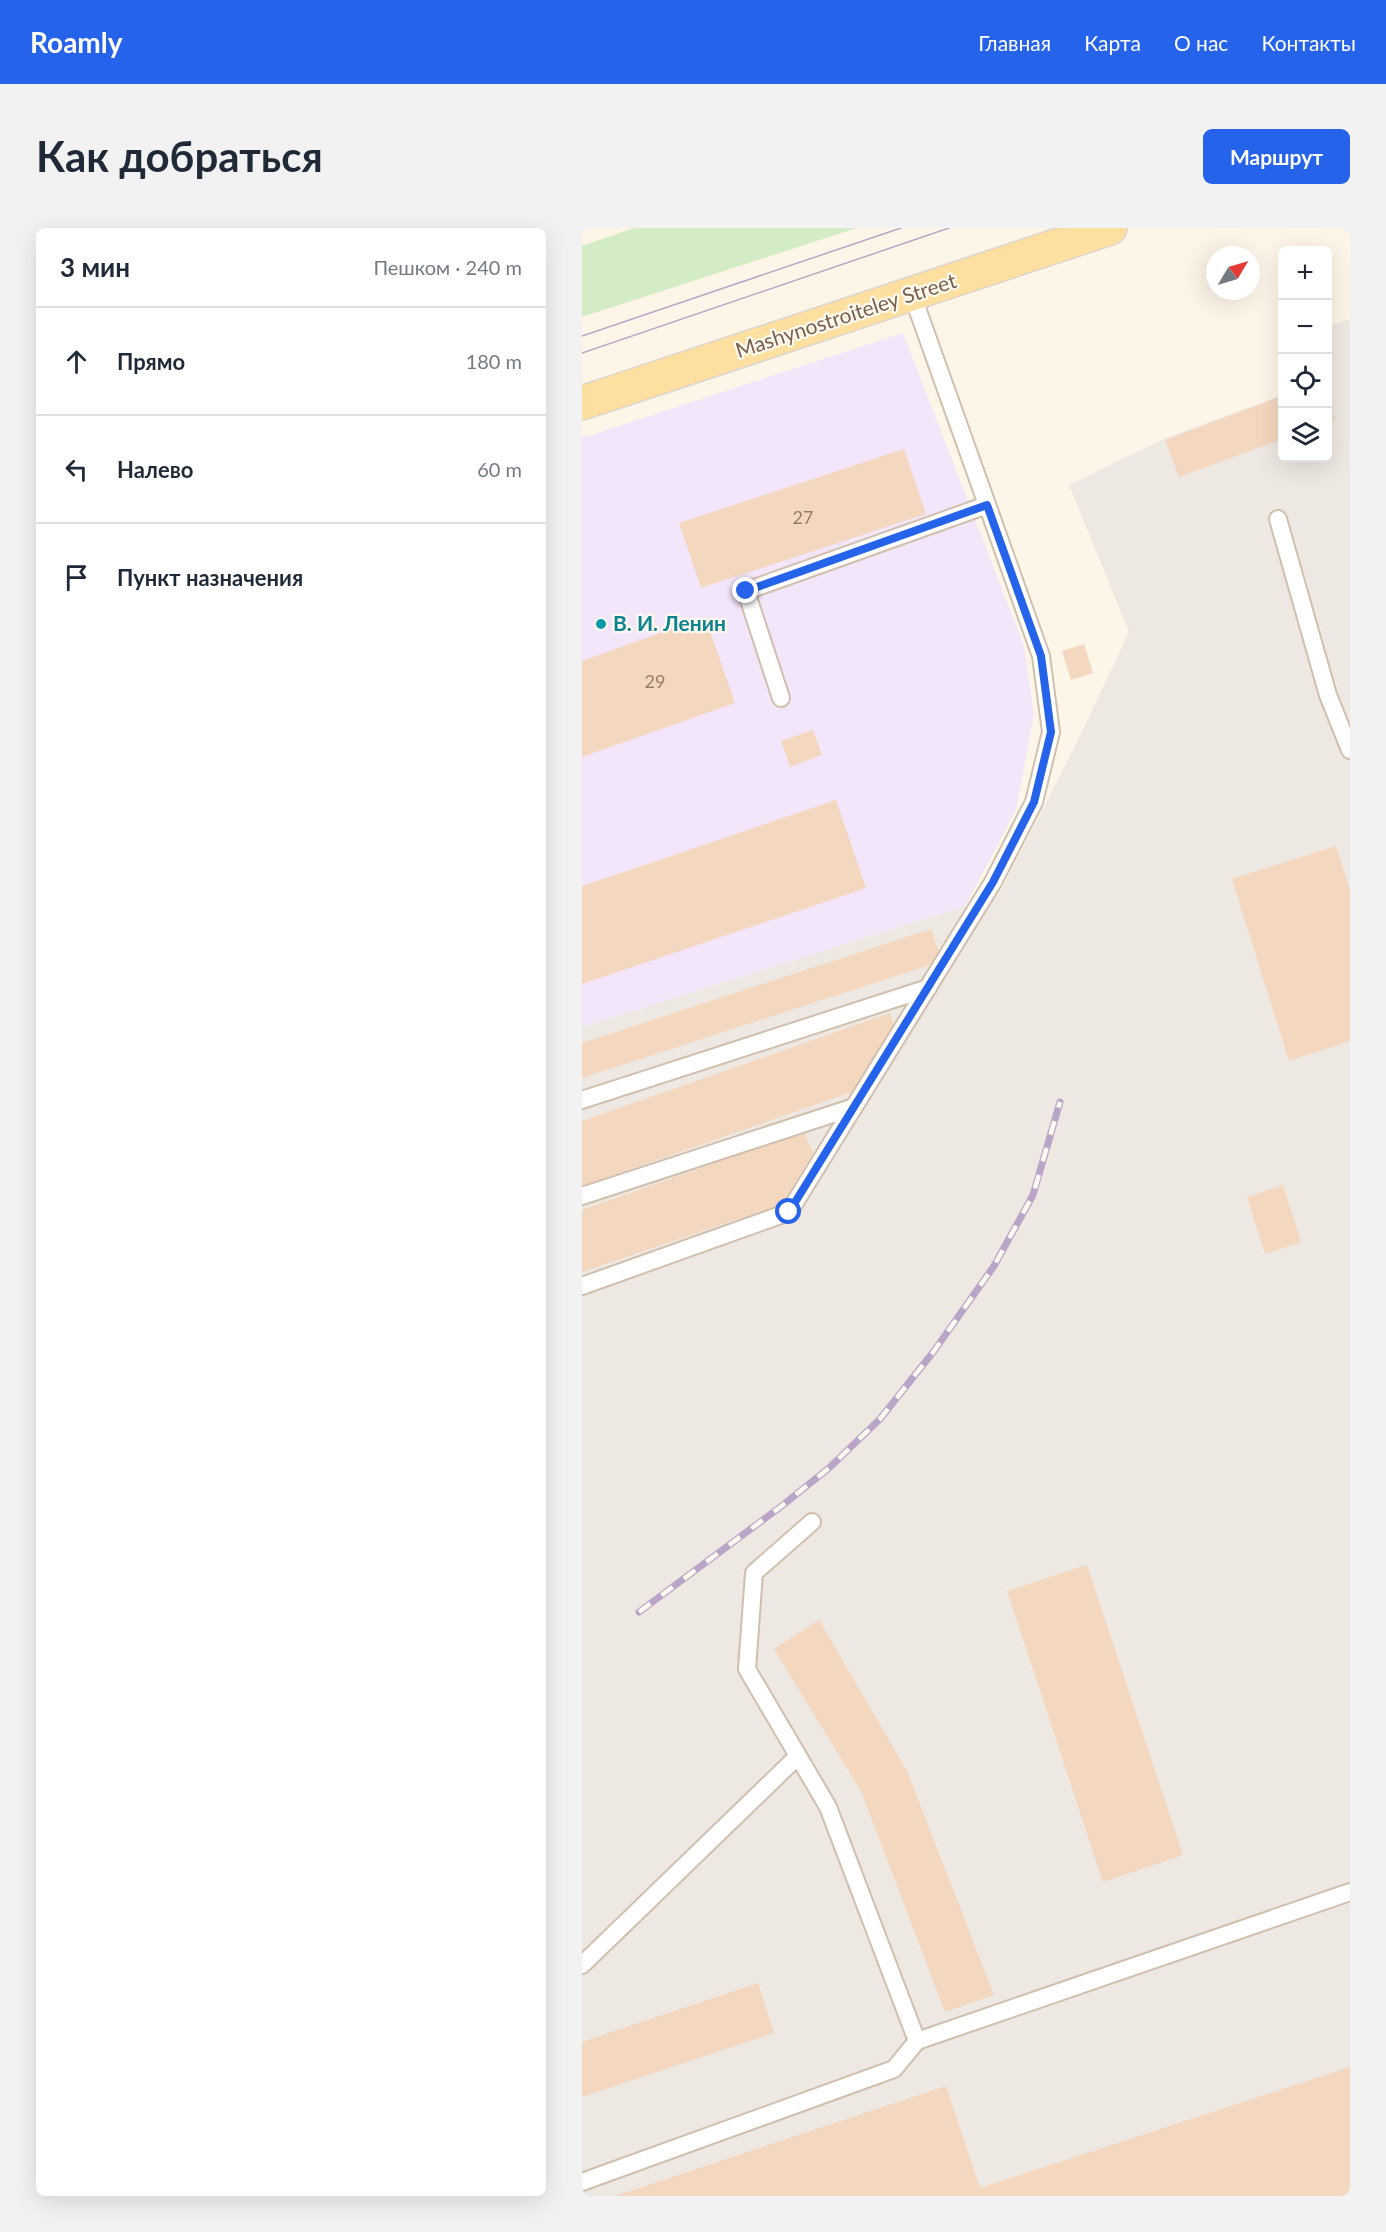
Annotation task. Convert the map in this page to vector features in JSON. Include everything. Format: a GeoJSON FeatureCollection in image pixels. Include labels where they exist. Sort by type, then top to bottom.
{"type":"FeatureCollection","features":[{"type":"Feature","properties":{"kind":"main road"},"geometry":{"type":"LineString","coordinates":[[1055,228],[1099,232]]}},
{"type":"Feature","properties":{"kind":"main road","name":"Mashynostroiteley Street"},"geometry":{"type":"LineString","coordinates":[[582,403],[1099,232]]}},
{"type":"Feature","properties":{"kind":"lane"},"geometry":{"type":"LineString","coordinates":[[582,1286],[789,1212],[993,882],[1034,802],[1051,732],[1041,656],[912,294]]}},
{"type":"Feature","properties":{"kind":"lane"},"geometry":{"type":"LineString","coordinates":[[781,698],[746,591],[987,505]]}},
{"type":"Feature","properties":{"kind":"lane"},"geometry":{"type":"LineString","coordinates":[[1278,519],[1328,695],[1350,750]]}},
{"type":"Feature","properties":{"kind":"lane"},"geometry":{"type":"LineString","coordinates":[[582,1100],[928,988]]}},
{"type":"Feature","properties":{"kind":"lane"},"geometry":{"type":"LineString","coordinates":[[582,1196],[854,1107]]}},
{"type":"Feature","properties":{"kind":"lane"},"geometry":{"type":"LineString","coordinates":[[812,1522],[754,1573],[747,1669],[828,1807],[917,2041]]}},
{"type":"Feature","properties":{"kind":"lane"},"geometry":{"type":"LineString","coordinates":[[582,1965],[798,1756]]}},
{"type":"Feature","properties":{"kind":"lane"},"geometry":{"type":"LineString","coordinates":[[582,2182],[894,2069],[917,2041],[1350,1892]]}},
{"type":"Feature","properties":{"kind":"shaded area"},"geometry":{"type":"Polygon","coordinates":[[[1350,319],[1350,2196],[582,2196],[582,1027],[998,896],[1077,742],[1129,632],[1069,485],[1166,438],[1278,396],[1278,462],[1332,462],[1332,326],[1350,319]]]}},
{"type":"Feature","properties":{"kind":"shaded area"},"geometry":{"type":"Polygon","coordinates":[[[903,333],[1024,646],[1034,714],[1016,810],[965,906],[582,1027],[582,438],[903,333]]]}},
{"type":"Feature","properties":{"kind":"green space"},"geometry":{"type":"Polygon","coordinates":[[[634,228],[857,228],[582,317],[582,246],[634,228]]]}},
{"type":"Feature","properties":{"kind":"building"},"geometry":{"type":"Polygon","coordinates":[[[1278,398],[1278,440],[1179,477],[1165,440],[1278,398]]]}},
{"type":"Feature","properties":{"kind":"building"},"geometry":{"type":"Polygon","coordinates":[[[904,449],[926,514],[701,588],[679,523],[904,449]]]}},
{"type":"Feature","properties":{"kind":"building"},"geometry":{"type":"Polygon","coordinates":[[[705,617],[735,703],[582,757],[582,661],[705,617]]]}},
{"type":"Feature","properties":{"kind":"building"},"geometry":{"type":"Polygon","coordinates":[[[1084,644],[1093,673],[1071,680],[1062,651],[1084,644]]]}},
{"type":"Feature","properties":{"kind":"building"},"geometry":{"type":"Polygon","coordinates":[[[813,730],[822,755],[790,767],[781,741],[813,730]]]}},
{"type":"Feature","properties":{"kind":"building"},"geometry":{"type":"Polygon","coordinates":[[[836,800],[866,888],[582,984],[582,886],[836,800]]]}},
{"type":"Feature","properties":{"kind":"building"},"geometry":{"type":"Polygon","coordinates":[[[1336,846],[1350,891],[1350,1041],[1289,1061],[1232,879],[1336,846]]]}},
{"type":"Feature","properties":{"kind":"building"},"geometry":{"type":"Polygon","coordinates":[[[931,929],[942,961],[582,1078],[582,1043],[931,929]]]}},
{"type":"Feature","properties":{"kind":"building"},"geometry":{"type":"Polygon","coordinates":[[[890,1013],[896,1031],[852,1092],[582,1186],[582,1121],[890,1013]]]}},
{"type":"Feature","properties":{"kind":"building"},"geometry":{"type":"Polygon","coordinates":[[[804,1132],[813,1153],[782,1204],[582,1272],[582,1210],[804,1132]]]}},
{"type":"Feature","properties":{"kind":"building"},"geometry":{"type":"Polygon","coordinates":[[[1283,1185],[1301,1242],[1265,1254],[1247,1197],[1283,1185]]]}},
{"type":"Feature","properties":{"kind":"building"},"geometry":{"type":"Polygon","coordinates":[[[1087,1565],[1183,1855],[1103,1882],[1007,1591],[1087,1565]]]}},
{"type":"Feature","properties":{"kind":"building"},"geometry":{"type":"Polygon","coordinates":[[[819,1620],[907,1771],[994,1995],[945,2012],[861,1791],[774,1649],[819,1620]]]}},
{"type":"Feature","properties":{"kind":"building"},"geometry":{"type":"Polygon","coordinates":[[[758,1983],[774,2033],[582,2097],[582,2042],[758,1983]]]}},
{"type":"Feature","properties":{"kind":"building"},"geometry":{"type":"Polygon","coordinates":[[[1350,2067],[1350,2196],[615,2196],[946,2086],[980,2188],[1350,2067]]]}},
{"type":"Feature","properties":{"kind":"tram line"},"geometry":{"type":"LineString","coordinates":[[582,336],[901,228]]}},
{"type":"Feature","properties":{"kind":"tram line"},"geometry":{"type":"LineString","coordinates":[[582,353],[949,228]]}},
{"type":"Feature","properties":{"kind":"railway"},"geometry":{"type":"LineString","coordinates":[[639,1612],[783,1505],[829,1468],[880,1419],[934,1351],[994,1266],[1033,1195],[1060,1102]]}},
{"type":"Feature","properties":{"kind":"place","name":"В. И. Ленин"},"geometry":{"type":"Point","coordinates":[601,624]}},
{"type":"Feature","properties":{"kind":"route"},"geometry":{"type":"LineString","coordinates":[[746,591],[987,505],[1041,656],[1051,732],[1034,802],[993,882],[789,1212]]}}]}
